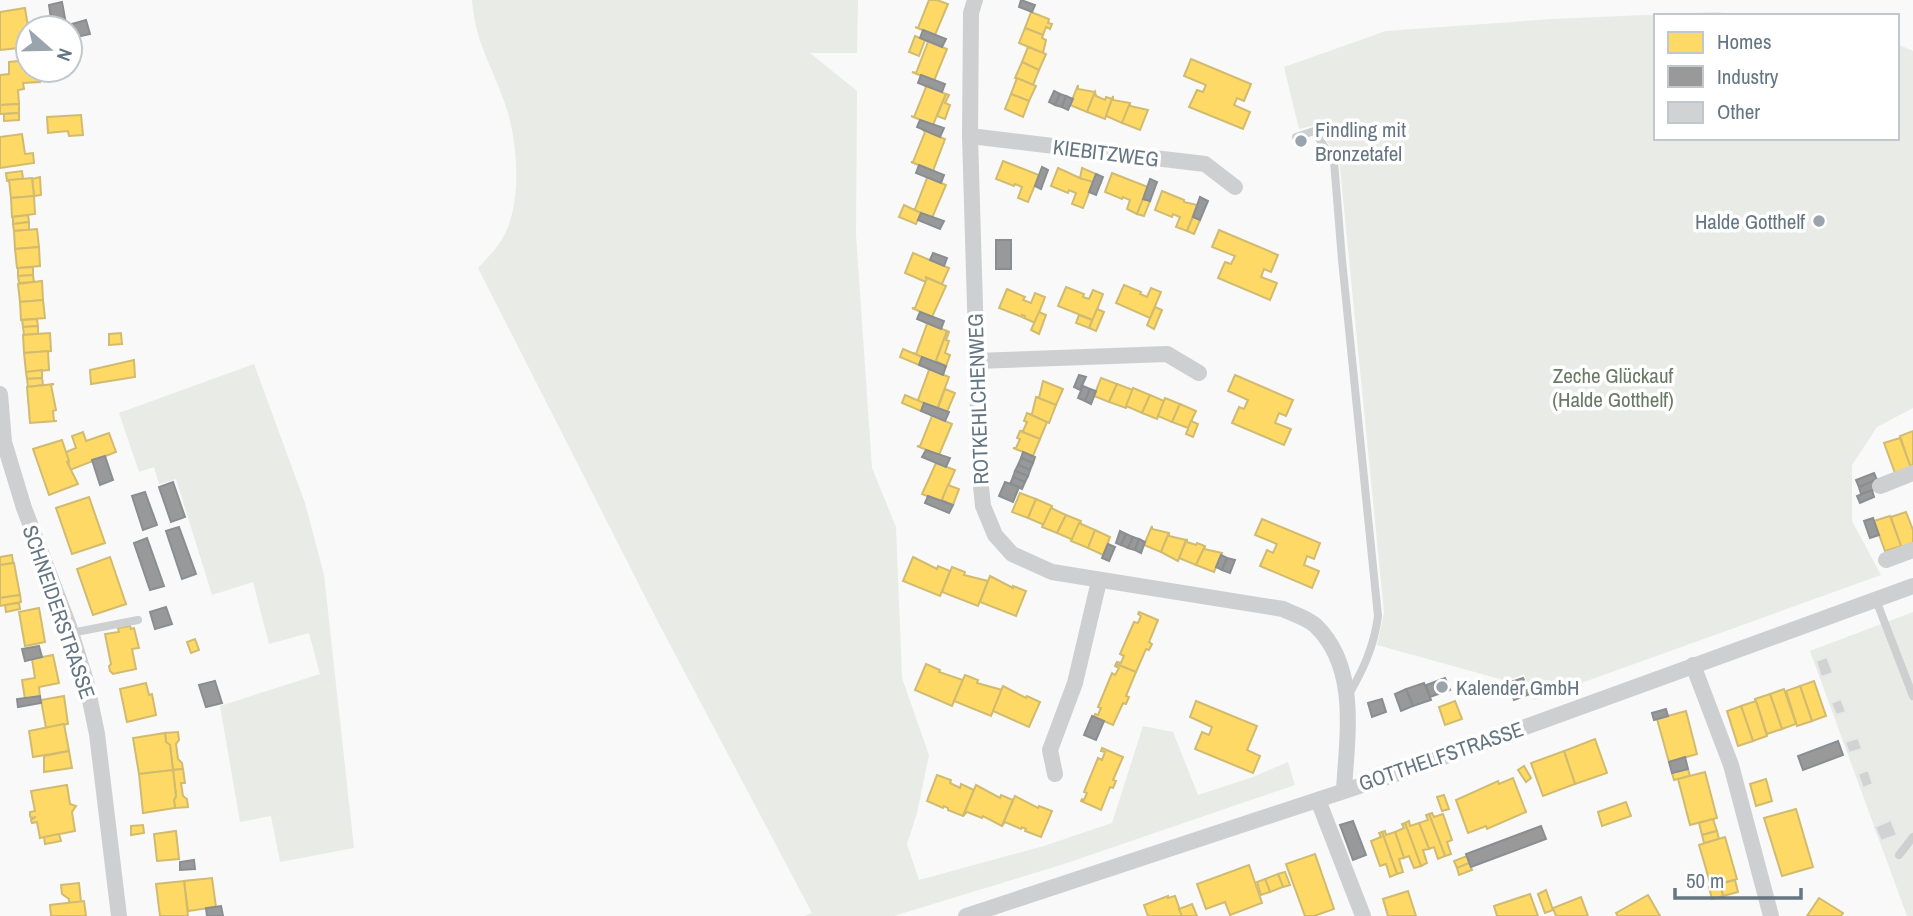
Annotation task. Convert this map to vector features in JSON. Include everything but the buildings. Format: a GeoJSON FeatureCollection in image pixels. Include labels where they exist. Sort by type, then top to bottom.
{"type":"FeatureCollection","features":[{"type":"Feature","properties":{"kind":"street","name":"ROTKEHLCHENWEG"},"geometry":{"type":"LineString","coordinates":[[975,0],[971,13],[970,136],[980,477],[983,506],[995,535],[1012,554],[1052,572],[1283,609],[1315,625],[1337,653],[1344,674],[1347,698],[1344,790]]}},
{"type":"Feature","properties":{"kind":"street","name":"KIEBITZWEG"},"geometry":{"type":"LineString","coordinates":[[970,136],[1205,164],[1235,187]]}},
{"type":"Feature","properties":{"kind":"street"},"geometry":{"type":"LineString","coordinates":[[976,360],[1167,354],[1199,373]]}},
{"type":"Feature","properties":{"kind":"street","name":"SCHNEIDERSTRASSE"},"geometry":{"type":"LineString","coordinates":[[0,394],[4,442],[86,681],[97,734],[119,916]]}},
{"type":"Feature","properties":{"kind":"street"},"geometry":{"type":"LineString","coordinates":[[1880,486],[1913,473]]}},
{"type":"Feature","properties":{"kind":"street"},"geometry":{"type":"LineString","coordinates":[[1886,560],[1913,550]]}},
{"type":"Feature","properties":{"kind":"street"},"geometry":{"type":"LineString","coordinates":[[1055,774],[1050,750],[1075,683],[1099,581]]}},
{"type":"Feature","properties":{"kind":"street","name":"GOTTHELFSTRASSE"},"geometry":{"type":"LineString","coordinates":[[966,916],[1011,909],[1410,769],[1913,586]]}},
{"type":"Feature","properties":{"kind":"street"},"geometry":{"type":"LineString","coordinates":[[1693,665],[1731,765],[1771,916]]}},
{"type":"Feature","properties":{"kind":"street"},"geometry":{"type":"LineString","coordinates":[[1318,800],[1363,916]]}},
{"type":"Feature","properties":{"kind":"lane"},"geometry":{"type":"LineString","coordinates":[[1296,137],[1314,131],[1334,161],[1378,616],[1376,636],[1366,663],[1347,698]]}},
{"type":"Feature","properties":{"kind":"lane"},"geometry":{"type":"LineString","coordinates":[[1876,600],[1912,691]]}},
{"type":"Feature","properties":{"kind":"lane"},"geometry":{"type":"LineString","coordinates":[[71,633],[138,620]]}},
{"type":"Feature","properties":{"kind":"lane"},"geometry":{"type":"LineString","coordinates":[[1899,856],[1913,837]]}},
{"type":"Feature","properties":{"kind":"green space"},"geometry":{"type":"Polygon","coordinates":[[[472,0],[858,0],[857,53],[810,53],[857,91],[856,235],[872,468],[896,527],[902,678],[929,755],[917,813],[907,844],[919,880],[1044,846],[1112,823],[1143,726],[1173,732],[1198,795],[1288,762],[1295,785],[1064,864],[894,916],[805,916],[812,913],[657,620],[478,268],[497,247],[508,226],[513,211],[516,160],[508,113],[477,31],[472,0]]]}},
{"type":"Feature","properties":{"kind":"green space","name":"Zeche Glückauf (Halde Gotthelf)"},"geometry":{"type":"Polygon","coordinates":[[[1716,12],[1736,14],[1669,14],[1716,12]]]}},
{"type":"Feature","properties":{"kind":"green space","name":"Zeche Glückauf (Halde Gotthelf)"},"geometry":{"type":"Polygon","coordinates":[[[1654,15],[1654,140],[1899,140],[1899,45],[1913,51],[1913,408],[1877,427],[1852,465],[1852,521],[1881,575],[1534,700],[1524,674],[1507,681],[1377,645],[1384,612],[1339,158],[1315,125],[1299,129],[1284,67],[1386,31],[1654,15]]]}},
{"type":"Feature","properties":{"kind":"green space"},"geometry":{"type":"Polygon","coordinates":[[[254,364],[305,503],[324,575],[354,848],[280,862],[271,816],[240,822],[220,706],[320,674],[309,633],[269,644],[253,582],[212,595],[176,479],[159,484],[154,467],[139,472],[119,413],[254,364]]]}},
{"type":"Feature","properties":{"kind":"green space"},"geometry":{"type":"Polygon","coordinates":[[[1913,612],[1913,916],[1907,916],[1810,651],[1913,612]]]}},
{"type":"Feature","properties":{"kind":"place","name":"Findling mit Bronzetafel"},"geometry":{"type":"Point","coordinates":[1301,141]}},
{"type":"Feature","properties":{"kind":"place","name":"Halde Gotthelf"},"geometry":{"type":"Point","coordinates":[1819,221]}},
{"type":"Feature","properties":{"kind":"place","name":"Kalender GmbH"},"geometry":{"type":"Point","coordinates":[1442,687]}}]}
